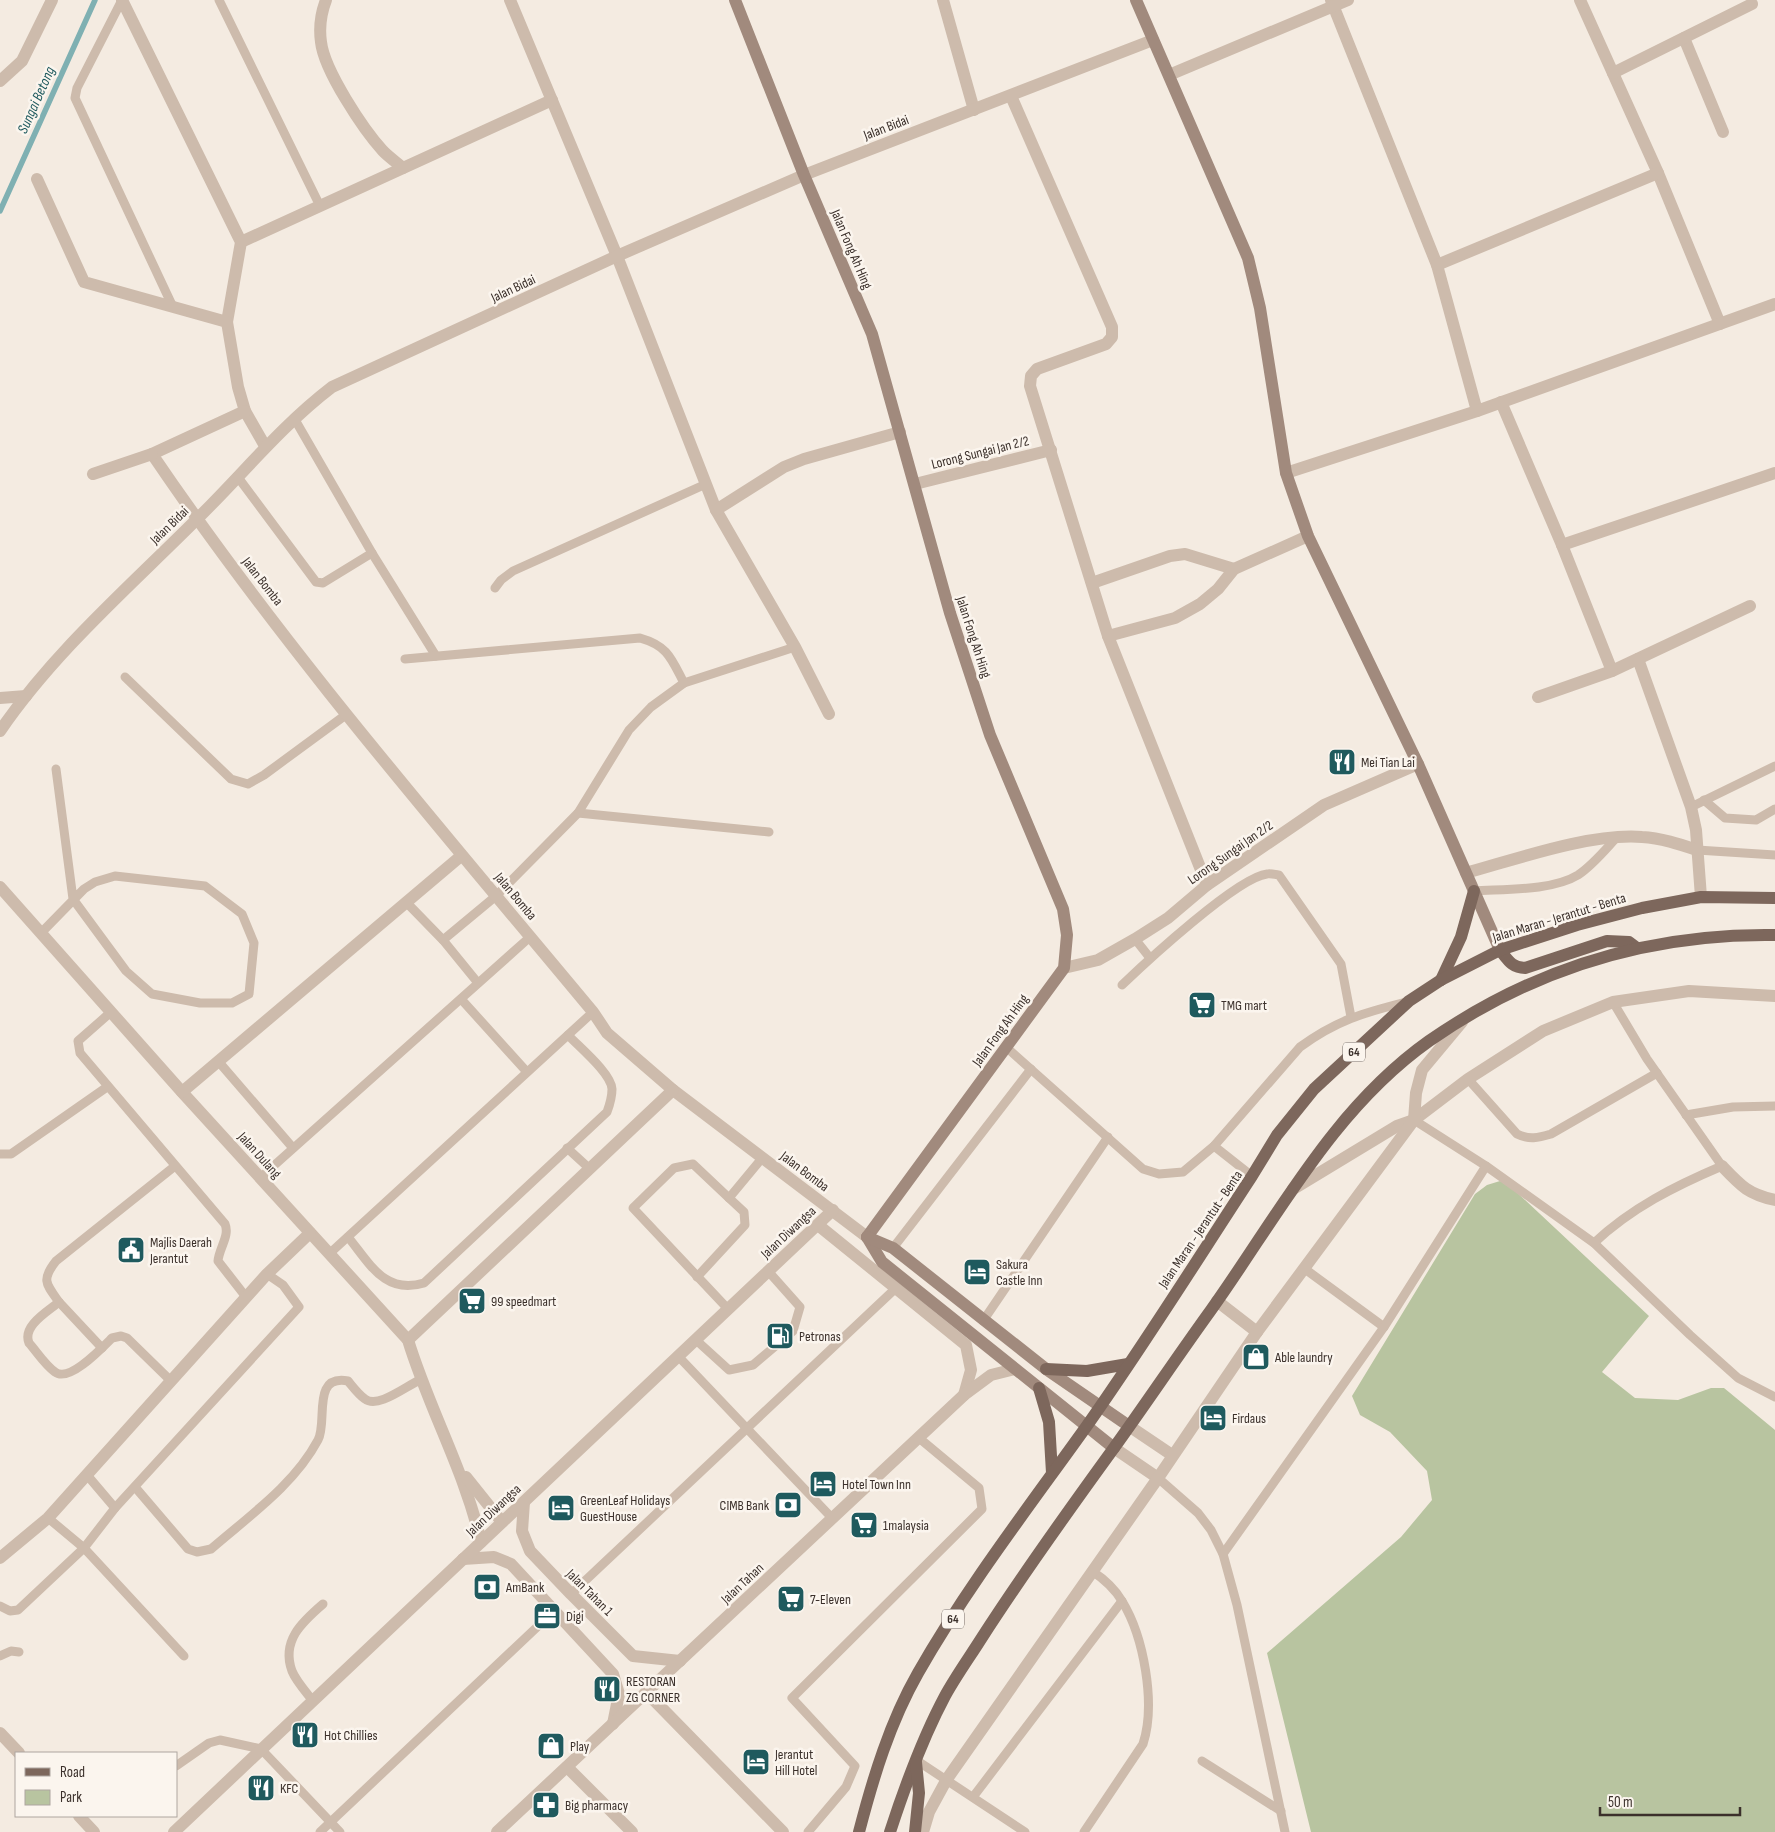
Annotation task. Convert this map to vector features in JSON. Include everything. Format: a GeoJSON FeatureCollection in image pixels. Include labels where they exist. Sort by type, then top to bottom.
{"type":"FeatureCollection","features":[{"type":"Feature","properties":{"kind":"main road","name":"Jalan Fong Ah Hing"},"geometry":{"type":"LineString","coordinates":[[735,0],[804,175],[872,334],[950,613],[990,736],[1064,909],[1066,935],[1064,968],[867,1237]]}},
{"type":"Feature","properties":{"kind":"main road"},"geometry":{"type":"LineString","coordinates":[[1136,0],[1248,258],[1260,308],[1286,473],[1308,536],[1418,764],[1500,950],[1511,964],[1517,968],[1525,968],[1607,941],[1629,942],[1637,948]]}},
{"type":"Feature","properties":{"kind":"main road"},"geometry":{"type":"LineString","coordinates":[[1441,980],[1461,937],[1474,891]]}},
{"type":"Feature","properties":{"kind":"main road","name":"Jalan Maran - Jerantut - Benta"},"geometry":{"type":"LineString","coordinates":[[859,1832],[869,1794],[888,1737],[918,1674],[997,1550],[1100,1406],[1277,1135],[1314,1089],[1409,1001],[1441,980],[1500,950],[1577,925],[1642,908],[1701,897],[1775,898]]}},
{"type":"Feature","properties":{"kind":"main road","name":"64"},"geometry":{"type":"LineString","coordinates":[[890,1832],[916,1760],[945,1696],[1019,1579],[1217,1301],[1292,1189],[1345,1118],[1393,1070],[1428,1042],[1520,988],[1599,957],[1664,941],[1727,934],[1775,934]]}},
{"type":"Feature","properties":{"kind":"main road","name":"Jalan Bomba"},"geometry":{"type":"LineString","coordinates":[[867,1237],[892,1248],[1046,1369],[1128,1426]]}},
{"type":"Feature","properties":{"kind":"main road","name":"Jalan Bomba"},"geometry":{"type":"LineString","coordinates":[[867,1237],[882,1262],[1114,1448]]}},
{"type":"Feature","properties":{"kind":"main road"},"geometry":{"type":"LineString","coordinates":[[1046,1369],[1087,1371],[1128,1364]]}},
{"type":"Feature","properties":{"kind":"main road"},"geometry":{"type":"LineString","coordinates":[[1039,1388],[1049,1422],[1052,1474]]}},
{"type":"Feature","properties":{"kind":"main road"},"geometry":{"type":"LineString","coordinates":[[915,1832],[919,1793],[916,1760]]}},
{"type":"Feature","properties":{"kind":"street"},"geometry":{"type":"LineString","coordinates":[[0,81],[22,61],[52,0]]}},
{"type":"Feature","properties":{"kind":"street"},"geometry":{"type":"LineString","coordinates":[[122,0],[240,242],[227,322],[238,387],[245,411],[265,446]]}},
{"type":"Feature","properties":{"kind":"street"},"geometry":{"type":"LineString","coordinates":[[326,0],[321,20],[321,42],[327,64],[339,87],[383,151],[403,168]]}},
{"type":"Feature","properties":{"kind":"street"},"geometry":{"type":"LineString","coordinates":[[510,0],[617,256],[716,510],[795,647],[829,714]]}},
{"type":"Feature","properties":{"kind":"street"},"geometry":{"type":"LineString","coordinates":[[942,0],[974,110]]}},
{"type":"Feature","properties":{"kind":"street"},"geometry":{"type":"LineString","coordinates":[[1169,75],[1332,3],[1348,0]]}},
{"type":"Feature","properties":{"kind":"street"},"geometry":{"type":"LineString","coordinates":[[1580,0],[1658,173],[1720,324]]}},
{"type":"Feature","properties":{"kind":"street"},"geometry":{"type":"LineString","coordinates":[[1332,3],[1437,265],[1477,411]]}},
{"type":"Feature","properties":{"kind":"street"},"geometry":{"type":"LineString","coordinates":[[1613,73],[1752,4]]}},
{"type":"Feature","properties":{"kind":"street"},"geometry":{"type":"LineString","coordinates":[[1684,38],[1722,132]]}},
{"type":"Feature","properties":{"kind":"street","name":"Jalan Bidai"},"geometry":{"type":"LineString","coordinates":[[1,726],[88,628],[197,519],[265,446],[294,418],[332,387],[617,256],[804,175],[1153,40]]}},
{"type":"Feature","properties":{"kind":"street"},"geometry":{"type":"LineString","coordinates":[[1011,96],[1112,327],[1112,337],[1106,344],[1046,364],[1037,369],[1031,376],[1030,386],[1108,636],[1207,885]]}},
{"type":"Feature","properties":{"kind":"street"},"geometry":{"type":"LineString","coordinates":[[240,242],[552,100]]}},
{"type":"Feature","properties":{"kind":"street"},"geometry":{"type":"LineString","coordinates":[[1437,265],[1658,173]]}},
{"type":"Feature","properties":{"kind":"street"},"geometry":{"type":"LineString","coordinates":[[37,179],[84,282],[172,305],[227,322]]}},
{"type":"Feature","properties":{"kind":"street"},"geometry":{"type":"LineString","coordinates":[[1286,473],[1477,411],[1775,304]]}},
{"type":"Feature","properties":{"kind":"street"},"geometry":{"type":"LineString","coordinates":[[1501,402],[1562,545],[1612,671]]}},
{"type":"Feature","properties":{"kind":"street"},"geometry":{"type":"LineString","coordinates":[[93,474],[152,454],[245,411]]}},
{"type":"Feature","properties":{"kind":"street"},"geometry":{"type":"LineString","coordinates":[[716,510],[784,467],[804,458],[900,432]]}},
{"type":"Feature","properties":{"kind":"street","name":"Lorong Sungai Jan 2/2"},"geometry":{"type":"LineString","coordinates":[[915,484],[1051,450]]}},
{"type":"Feature","properties":{"kind":"street","name":"Jalan Bomba"},"geometry":{"type":"LineString","coordinates":[[152,454],[197,519],[347,714],[461,856],[593,1012],[607,1033],[674,1090],[867,1237]]}},
{"type":"Feature","properties":{"kind":"street"},"geometry":{"type":"LineString","coordinates":[[1562,545],[1775,473]]}},
{"type":"Feature","properties":{"kind":"street"},"geometry":{"type":"LineString","coordinates":[[1108,636],[1174,618],[1200,604],[1218,589],[1234,569],[1308,536]]}},
{"type":"Feature","properties":{"kind":"street"},"geometry":{"type":"LineString","coordinates":[[1092,583],[1170,556],[1185,554],[1234,569]]}},
{"type":"Feature","properties":{"kind":"street"},"geometry":{"type":"LineString","coordinates":[[1538,697],[1612,671],[1750,606]]}},
{"type":"Feature","properties":{"kind":"street"},"geometry":{"type":"LineString","coordinates":[[1638,659],[1691,807],[1698,850],[1701,897]]}},
{"type":"Feature","properties":{"kind":"street"},"geometry":{"type":"LineString","coordinates":[[0,698],[26,696]]}},
{"type":"Feature","properties":{"kind":"street","name":"Lorong Sungai Jan 2/2"},"geometry":{"type":"LineString","coordinates":[[1064,968],[1098,960],[1135,939],[1168,918],[1207,885],[1324,805],[1418,764]]}},
{"type":"Feature","properties":{"kind":"street"},"geometry":{"type":"LineString","coordinates":[[1466,873],[1556,848],[1617,837],[1641,837],[1667,841],[1698,850]]}},
{"type":"Feature","properties":{"kind":"street"},"geometry":{"type":"LineString","coordinates":[[182,1092],[461,856]]}},
{"type":"Feature","properties":{"kind":"street","name":"Jalan Dulang"},"geometry":{"type":"LineString","coordinates":[[0,887],[182,1092],[408,1340],[420,1380],[458,1467],[474,1512],[481,1542]]}},
{"type":"Feature","properties":{"kind":"street"},"geometry":{"type":"LineString","coordinates":[[923,1832],[929,1812],[947,1779],[1158,1478],[1257,1332],[1414,1120],[1468,1079],[1543,1031],[1613,1002],[1689,991],[1775,996]]}},
{"type":"Feature","properties":{"kind":"street"},"geometry":{"type":"LineString","coordinates":[[1414,1120],[1416,1093],[1422,1070],[1466,1018]]}},
{"type":"Feature","properties":{"kind":"street"},"geometry":{"type":"LineString","coordinates":[[408,1340],[674,1090]]}},
{"type":"Feature","properties":{"kind":"street"},"geometry":{"type":"LineString","coordinates":[[1292,1189],[1397,1126],[1414,1120]]}},
{"type":"Feature","properties":{"kind":"street"},"geometry":{"type":"LineString","coordinates":[[1722,1166],[1739,1184],[1755,1195],[1775,1200]]}},
{"type":"Feature","properties":{"kind":"street","name":"Jalan Diwangsa"},"geometry":{"type":"LineString","coordinates":[[174,1832],[833,1210]]}},
{"type":"Feature","properties":{"kind":"street"},"geometry":{"type":"LineString","coordinates":[[818,1225],[966,1344],[971,1370],[964,1395]]}},
{"type":"Feature","properties":{"kind":"street"},"geometry":{"type":"LineString","coordinates":[[0,1558],[48,1518],[267,1274],[310,1233]]}},
{"type":"Feature","properties":{"kind":"street"},"geometry":{"type":"LineString","coordinates":[[1217,1301],[1257,1332]]}},
{"type":"Feature","properties":{"kind":"street","name":"Jalan Tahan"},"geometry":{"type":"LineString","coordinates":[[497,1832],[964,1395],[991,1375],[1015,1369]]}},
{"type":"Feature","properties":{"kind":"street"},"geometry":{"type":"LineString","coordinates":[[1128,1426],[1172,1456]]}},
{"type":"Feature","properties":{"kind":"street"},"geometry":{"type":"LineString","coordinates":[[1114,1448],[1158,1478]]}},
{"type":"Feature","properties":{"kind":"street","name":"Jalan Dulang"},"geometry":{"type":"LineString","coordinates":[[458,1467],[502,1522]]}},
{"type":"Feature","properties":{"kind":"street","name":"Jalan Tahan 1"},"geometry":{"type":"LineString","coordinates":[[524,1502],[522,1531],[530,1551],[571,1594],[633,1656],[680,1661]]}},
{"type":"Feature","properties":{"kind":"street"},"geometry":{"type":"LineString","coordinates":[[464,1559],[494,1557],[511,1564],[613,1674],[619,1694],[613,1724]]}},
{"type":"Feature","properties":{"kind":"street"},"geometry":{"type":"LineString","coordinates":[[646,1692],[783,1832]]}},
{"type":"Feature","properties":{"kind":"street"},"geometry":{"type":"LineString","coordinates":[[0,1733],[18,1752]]}},
{"type":"Feature","properties":{"kind":"street"},"geometry":{"type":"LineString","coordinates":[[566,1767],[632,1832]]}},
{"type":"Feature","properties":{"kind":"street"},"geometry":{"type":"LineString","coordinates":[[80,1817],[94,1832]]}},
{"type":"Feature","properties":{"kind":"lane"},"geometry":{"type":"LineString","coordinates":[[122,0],[77,88],[75,98],[172,305]]}},
{"type":"Feature","properties":{"kind":"lane"},"geometry":{"type":"LineString","coordinates":[[219,0],[320,206]]}},
{"type":"Feature","properties":{"kind":"lane"},"geometry":{"type":"LineString","coordinates":[[294,418],[372,553],[436,656]]}},
{"type":"Feature","properties":{"kind":"lane"},"geometry":{"type":"LineString","coordinates":[[237,476],[316,582],[323,583],[372,553]]}},
{"type":"Feature","properties":{"kind":"lane"},"geometry":{"type":"LineString","coordinates":[[495,588],[501,580],[513,571],[706,484]]}},
{"type":"Feature","properties":{"kind":"lane"},"geometry":{"type":"LineString","coordinates":[[405,659],[640,638],[658,643],[669,654],[684,683]]}},
{"type":"Feature","properties":{"kind":"lane"},"geometry":{"type":"LineString","coordinates":[[443,940],[496,896],[578,813],[629,730],[651,708],[684,683],[795,647]]}},
{"type":"Feature","properties":{"kind":"lane"},"geometry":{"type":"LineString","coordinates":[[125,676],[231,779],[248,784],[264,775],[347,714]]}},
{"type":"Feature","properties":{"kind":"lane"},"geometry":{"type":"LineString","coordinates":[[1691,807],[1774,767],[1775,777]]}},
{"type":"Feature","properties":{"kind":"lane"},"geometry":{"type":"LineString","coordinates":[[41,933],[73,899],[95,882],[115,876],[205,886],[225,899],[242,914],[248,928],[254,943],[249,994],[232,1003],[200,1004],[152,994],[126,971],[73,899],[56,770]]}},
{"type":"Feature","properties":{"kind":"lane"},"geometry":{"type":"LineString","coordinates":[[1704,800],[1725,818],[1756,820],[1775,809]]}},
{"type":"Feature","properties":{"kind":"lane"},"geometry":{"type":"LineString","coordinates":[[578,813],[769,832]]}},
{"type":"Feature","properties":{"kind":"lane"},"geometry":{"type":"LineString","coordinates":[[1474,891],[1562,882],[1577,876],[1588,867],[1617,837]]}},
{"type":"Feature","properties":{"kind":"lane"},"geometry":{"type":"LineString","coordinates":[[1698,850],[1775,856]]}},
{"type":"Feature","properties":{"kind":"lane"},"geometry":{"type":"LineString","coordinates":[[1122,985],[1150,958],[1240,886],[1267,874],[1279,875],[1341,964],[1351,1017]]}},
{"type":"Feature","properties":{"kind":"lane"},"geometry":{"type":"LineString","coordinates":[[406,902],[443,940],[478,983]]}},
{"type":"Feature","properties":{"kind":"lane"},"geometry":{"type":"LineString","coordinates":[[260,1178],[530,937]]}},
{"type":"Feature","properties":{"kind":"lane"},"geometry":{"type":"LineString","coordinates":[[1135,939],[1150,958]]}},
{"type":"Feature","properties":{"kind":"lane"},"geometry":{"type":"LineString","coordinates":[[461,999],[527,1072]]}},
{"type":"Feature","properties":{"kind":"lane"},"geometry":{"type":"LineString","coordinates":[[1006,1047],[1143,1169],[1159,1174],[1183,1172],[1214,1146],[1300,1047],[1318,1034],[1351,1017],[1409,1001]]}},
{"type":"Feature","properties":{"kind":"lane"},"geometry":{"type":"LineString","coordinates":[[1594,1243],[1614,1224],[1645,1203],[1687,1181],[1722,1166],[1657,1073],[1613,1002]]}},
{"type":"Feature","properties":{"kind":"lane"},"geometry":{"type":"LineString","coordinates":[[111,1012],[78,1041],[78,1048],[107,1087],[225,1224],[226,1235],[219,1250],[218,1261],[222,1269],[246,1297]]}},
{"type":"Feature","properties":{"kind":"lane"},"geometry":{"type":"LineString","coordinates":[[329,1254],[593,1012]]}},
{"type":"Feature","properties":{"kind":"lane"},"geometry":{"type":"LineString","coordinates":[[348,1238],[382,1278],[395,1285],[411,1287],[424,1283],[607,1112],[611,1100],[612,1087],[606,1074],[568,1035]]}},
{"type":"Feature","properties":{"kind":"lane"},"geometry":{"type":"LineString","coordinates":[[218,1061],[293,1148]]}},
{"type":"Feature","properties":{"kind":"lane"},"geometry":{"type":"LineString","coordinates":[[892,1248],[1031,1069]]}},
{"type":"Feature","properties":{"kind":"lane"},"geometry":{"type":"LineString","coordinates":[[1468,1079],[1517,1134],[1526,1138],[1537,1138],[1551,1134],[1657,1073]]}},
{"type":"Feature","properties":{"kind":"lane"},"geometry":{"type":"LineString","coordinates":[[0,1154],[11,1154],[107,1087]]}},
{"type":"Feature","properties":{"kind":"lane"},"geometry":{"type":"LineString","coordinates":[[1686,1115],[1734,1107],[1775,1106]]}},
{"type":"Feature","properties":{"kind":"lane"},"geometry":{"type":"LineString","coordinates":[[1414,1120],[1486,1166],[1594,1243],[1738,1378],[1775,1397]]}},
{"type":"Feature","properties":{"kind":"lane"},"geometry":{"type":"LineString","coordinates":[[984,1321],[1108,1137]]}},
{"type":"Feature","properties":{"kind":"lane"},"geometry":{"type":"LineString","coordinates":[[1214,1146],[1252,1176]]}},
{"type":"Feature","properties":{"kind":"lane"},"geometry":{"type":"LineString","coordinates":[[567,1148],[590,1169]]}},
{"type":"Feature","properties":{"kind":"lane"},"geometry":{"type":"LineString","coordinates":[[729,1198],[763,1157]]}},
{"type":"Feature","properties":{"kind":"lane"},"geometry":{"type":"LineString","coordinates":[[697,1277],[745,1225],[744,1212],[693,1164],[674,1168],[633,1208],[697,1277],[728,1309]]}},
{"type":"Feature","properties":{"kind":"lane"},"geometry":{"type":"LineString","coordinates":[[102,1348],[59,1302],[46,1284],[48,1272],[56,1260],[176,1166]]}},
{"type":"Feature","properties":{"kind":"lane"},"geometry":{"type":"LineString","coordinates":[[1223,1554],[1384,1327],[1486,1166]]}},
{"type":"Feature","properties":{"kind":"lane"},"geometry":{"type":"LineString","coordinates":[[1305,1269],[1384,1327]]}},
{"type":"Feature","properties":{"kind":"lane"},"geometry":{"type":"LineString","coordinates":[[696,1340],[729,1370],[753,1365],[793,1331],[800,1307],[768,1271]]}},
{"type":"Feature","properties":{"kind":"lane"},"geometry":{"type":"LineString","coordinates":[[0,1606],[10,1612],[18,1610],[84,1548],[115,1508],[299,1307],[283,1285],[267,1274]]}},
{"type":"Feature","properties":{"kind":"lane"},"geometry":{"type":"LineString","coordinates":[[571,1594],[896,1288]]}},
{"type":"Feature","properties":{"kind":"lane"},"geometry":{"type":"LineString","coordinates":[[59,1302],[28,1328],[26,1337],[29,1343],[56,1373],[63,1375],[72,1373],[112,1338],[121,1336],[127,1338],[171,1381]]}},
{"type":"Feature","properties":{"kind":"lane"},"geometry":{"type":"LineString","coordinates":[[678,1356],[832,1518]]}},
{"type":"Feature","properties":{"kind":"lane"},"geometry":{"type":"LineString","coordinates":[[135,1487],[188,1550],[197,1552],[211,1549],[295,1475],[308,1458],[320,1437],[323,1425],[321,1406],[323,1395],[330,1386],[336,1382],[348,1381],[365,1400],[374,1403],[386,1399],[420,1380]]}},
{"type":"Feature","properties":{"kind":"lane"},"geometry":{"type":"LineString","coordinates":[[808,1832],[846,1787],[855,1766],[792,1698],[982,1509],[979,1488],[919,1438]]}},
{"type":"Feature","properties":{"kind":"lane"},"geometry":{"type":"LineString","coordinates":[[87,1475],[115,1508]]}},
{"type":"Feature","properties":{"kind":"lane"},"geometry":{"type":"LineString","coordinates":[[1158,1478],[1198,1513],[1211,1530],[1223,1554],[1238,1605],[1285,1832]]}},
{"type":"Feature","properties":{"kind":"lane"},"geometry":{"type":"LineString","coordinates":[[48,1518],[84,1548],[184,1656]]}},
{"type":"Feature","properties":{"kind":"lane"},"geometry":{"type":"LineString","coordinates":[[1084,1832],[1143,1744],[1148,1730],[1147,1682],[1137,1634],[1122,1601],[1107,1582],[1092,1571]]}},
{"type":"Feature","properties":{"kind":"lane"},"geometry":{"type":"LineString","coordinates":[[973,1797],[1122,1601]]}},
{"type":"Feature","properties":{"kind":"lane"},"geometry":{"type":"LineString","coordinates":[[313,1701],[293,1672],[289,1659],[293,1634],[300,1624],[323,1604]]}},
{"type":"Feature","properties":{"kind":"lane"},"geometry":{"type":"LineString","coordinates":[[320,1832],[554,1611]]}},
{"type":"Feature","properties":{"kind":"lane"},"geometry":{"type":"LineString","coordinates":[[0,1656],[11,1651],[19,1652]]}},
{"type":"Feature","properties":{"kind":"lane"},"geometry":{"type":"LineString","coordinates":[[178,1765],[209,1743],[220,1740],[262,1749],[340,1832]]}},
{"type":"Feature","properties":{"kind":"lane"},"geometry":{"type":"LineString","coordinates":[[916,1760],[1025,1832]]}},
{"type":"Feature","properties":{"kind":"lane"},"geometry":{"type":"LineString","coordinates":[[1202,1761],[1281,1811]]}},
{"type":"Feature","properties":{"kind":"green space"},"geometry":{"type":"Polygon","coordinates":[[[1500,1181],[1509,1185],[1649,1316],[1602,1372],[1635,1398],[1678,1400],[1711,1388],[1724,1388],[1775,1430],[1775,1832],[1311,1832],[1267,1653],[1401,1537],[1432,1500],[1427,1471],[1390,1432],[1360,1415],[1352,1396],[1475,1194],[1487,1185],[1500,1181]]]}},
{"type":"Feature","properties":{"kind":"waterway","name":"Sungai Betong"},"geometry":{"type":"LineString","coordinates":[[0,211],[95,0]]}},
{"type":"Feature","properties":{"kind":"place","name":"Mei Tian Lai"},"geometry":{"type":"Point","coordinates":[1342,762]}},
{"type":"Feature","properties":{"kind":"place","name":"TMG mart"},"geometry":{"type":"Point","coordinates":[1202,1005]}},
{"type":"Feature","properties":{"kind":"place","name":"Majlis Daerah Jerantut"},"geometry":{"type":"Point","coordinates":[131,1250]}},
{"type":"Feature","properties":{"kind":"place","name":"Sakura Castle Inn"},"geometry":{"type":"Point","coordinates":[977,1272]}},
{"type":"Feature","properties":{"kind":"place","name":"99 speedmart"},"geometry":{"type":"Point","coordinates":[472,1301]}},
{"type":"Feature","properties":{"kind":"place","name":"Petronas"},"geometry":{"type":"Point","coordinates":[780,1336]}},
{"type":"Feature","properties":{"kind":"place","name":"Able laundry"},"geometry":{"type":"Point","coordinates":[1256,1357]}},
{"type":"Feature","properties":{"kind":"place","name":"Firdaus"},"geometry":{"type":"Point","coordinates":[1213,1418]}},
{"type":"Feature","properties":{"kind":"place","name":"Hotel Town Inn"},"geometry":{"type":"Point","coordinates":[823,1484]}},
{"type":"Feature","properties":{"kind":"place","name":"CIMB Bank"},"geometry":{"type":"Point","coordinates":[788,1505]}},
{"type":"Feature","properties":{"kind":"place","name":"GreenLeaf Holidays GuestHouse"},"geometry":{"type":"Point","coordinates":[561,1508]}},
{"type":"Feature","properties":{"kind":"place","name":"1malaysia"},"geometry":{"type":"Point","coordinates":[864,1525]}},
{"type":"Feature","properties":{"kind":"place","name":"AmBank"},"geometry":{"type":"Point","coordinates":[487,1587]}},
{"type":"Feature","properties":{"kind":"place","name":"7-Eleven"},"geometry":{"type":"Point","coordinates":[791,1599]}},
{"type":"Feature","properties":{"kind":"place","name":"Digi"},"geometry":{"type":"Point","coordinates":[547,1616]}},
{"type":"Feature","properties":{"kind":"place","name":"RESTORAN ZG CORNER"},"geometry":{"type":"Point","coordinates":[607,1689]}},
{"type":"Feature","properties":{"kind":"place","name":"Hot Chillies"},"geometry":{"type":"Point","coordinates":[305,1735]}},
{"type":"Feature","properties":{"kind":"place","name":"Play"},"geometry":{"type":"Point","coordinates":[551,1746]}},
{"type":"Feature","properties":{"kind":"place","name":"Jerantut Hill Hotel"},"geometry":{"type":"Point","coordinates":[756,1762]}},
{"type":"Feature","properties":{"kind":"place","name":"KFC"},"geometry":{"type":"Point","coordinates":[261,1788]}},
{"type":"Feature","properties":{"kind":"place","name":"Big pharmacy"},"geometry":{"type":"Point","coordinates":[546,1805]}}]}
